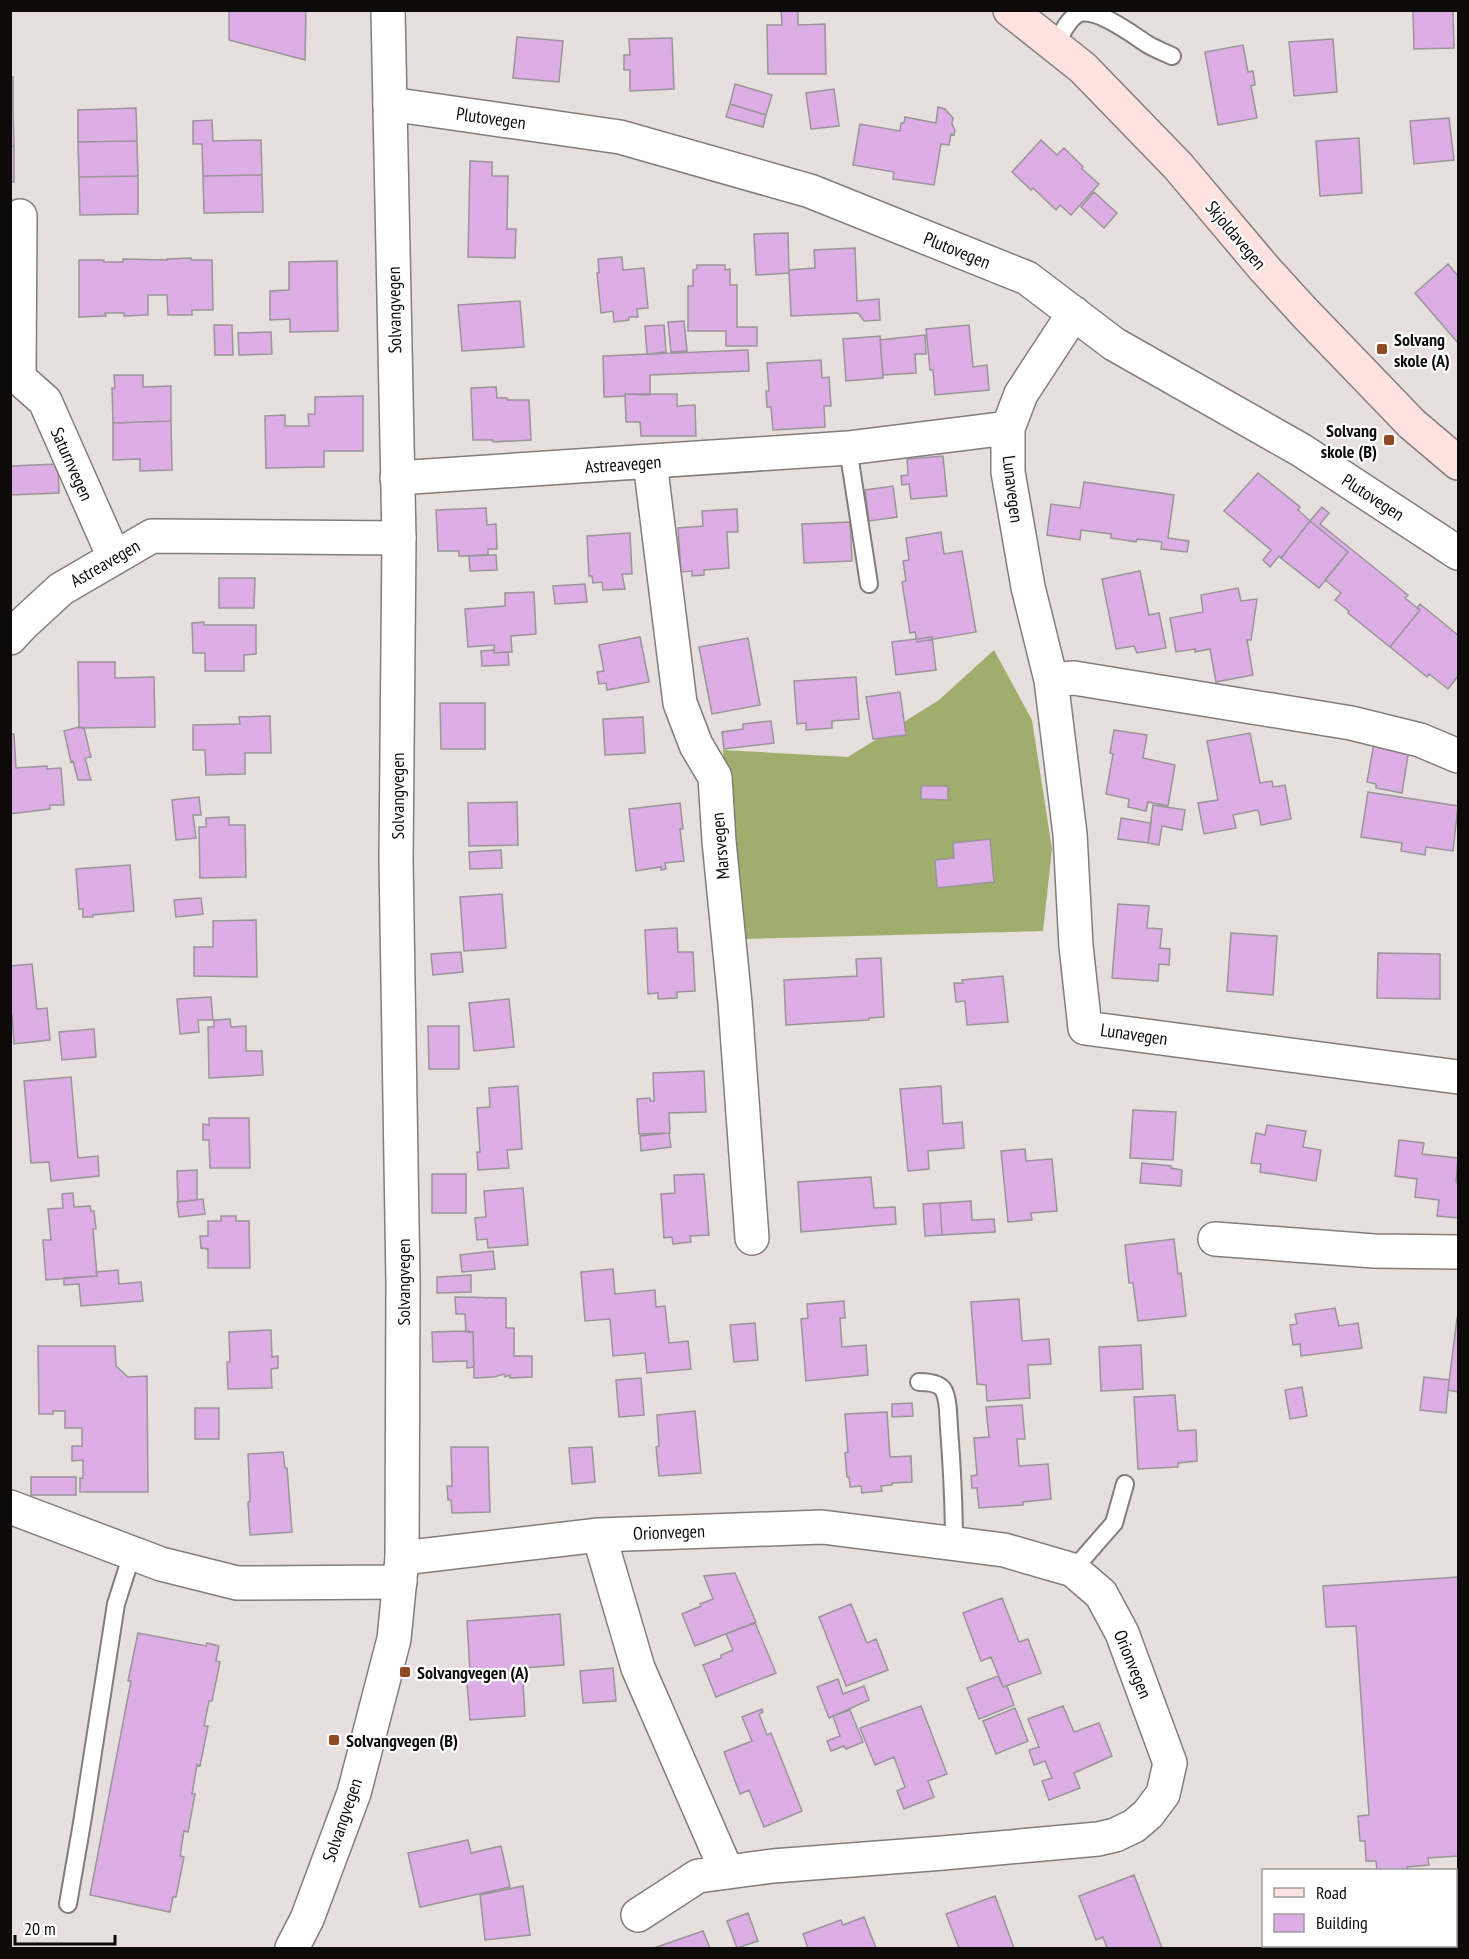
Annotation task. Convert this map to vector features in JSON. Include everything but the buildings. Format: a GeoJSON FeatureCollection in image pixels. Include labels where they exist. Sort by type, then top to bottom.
{"type":"FeatureCollection","features":[{"type":"Feature","properties":{"kind":"main road","name":"Skjoldavegen"},"geometry":{"type":"LineString","coordinates":[[1010,10],[1083,68],[1178,166],[1264,268],[1412,424],[1458,464]]}},
{"type":"Feature","properties":{"kind":"street","name":"Solvangvegen"},"geometry":{"type":"LineString","coordinates":[[292,1948],[307,1919],[354,1793],[394,1639],[401,1570],[403,1283],[396,860],[399,538],[388,10]]}},
{"type":"Feature","properties":{"kind":"street","name":"Plutovegen"},"geometry":{"type":"LineString","coordinates":[[390,104],[620,137],[810,191],[1027,278],[1114,344],[1301,450],[1458,553]]}},
{"type":"Feature","properties":{"kind":"street","name":"Saturnvegen"},"geometry":{"type":"LineString","coordinates":[[20,216],[15,378],[45,401],[114,557]]}},
{"type":"Feature","properties":{"kind":"street","name":"Lunavegen"},"geometry":{"type":"LineString","coordinates":[[1074,313],[1021,394],[1008,428],[1008,472],[1028,587],[1051,680],[1070,834],[1076,946],[1085,1028],[1458,1077]]}},
{"type":"Feature","properties":{"kind":"street","name":"Astreavegen"},"geometry":{"type":"LineString","coordinates":[[397,478],[848,448],[1008,428]]}},
{"type":"Feature","properties":{"kind":"street","name":"Marsvegen"},"geometry":{"type":"LineString","coordinates":[[650,462],[680,703],[696,745],[715,777],[735,1003],[752,1238]]}},
{"type":"Feature","properties":{"kind":"street","name":"Astreavegen"},"geometry":{"type":"LineString","coordinates":[[10,638],[61,589],[152,536],[399,538]]}},
{"type":"Feature","properties":{"kind":"street"},"geometry":{"type":"LineString","coordinates":[[1051,680],[1074,678],[1094,680],[1319,717],[1420,740],[1458,756]]}},
{"type":"Feature","properties":{"kind":"street"},"geometry":{"type":"LineString","coordinates":[[1215,1239],[1374,1251],[1458,1252]]}},
{"type":"Feature","properties":{"kind":"street"},"geometry":{"type":"LineString","coordinates":[[10,1507],[161,1564],[237,1583],[401,1570]]}},
{"type":"Feature","properties":{"kind":"street","name":"Orionvegen"},"geometry":{"type":"LineString","coordinates":[[401,1570],[599,1535],[822,1527],[1004,1550],[1073,1570],[1101,1594],[1122,1633],[1170,1763],[1163,1794],[1148,1814],[1134,1826],[1115,1835],[1098,1839],[943,1854],[773,1866],[698,1876],[638,1915]]}},
{"type":"Feature","properties":{"kind":"street"},"geometry":{"type":"LineString","coordinates":[[599,1535],[638,1668],[727,1872]]}},
{"type":"Feature","properties":{"kind":"lane"},"geometry":{"type":"LineString","coordinates":[[1055,46],[1069,22],[1077,14],[1084,13],[1119,25],[1172,56]]}},
{"type":"Feature","properties":{"kind":"lane"},"geometry":{"type":"LineString","coordinates":[[848,448],[869,584]]}},
{"type":"Feature","properties":{"kind":"lane"},"geometry":{"type":"LineString","coordinates":[[919,1382],[928,1382],[941,1388],[948,1409],[954,1484],[954,1544]]}},
{"type":"Feature","properties":{"kind":"lane"},"geometry":{"type":"LineString","coordinates":[[1073,1570],[1114,1524],[1125,1484]]}},
{"type":"Feature","properties":{"kind":"lane"},"geometry":{"type":"LineString","coordinates":[[68,1904],[116,1604],[132,1554]]}},
{"type":"Feature","properties":{"kind":"green space"},"geometry":{"type":"Polygon","coordinates":[[[994,650],[1032,720],[1052,849],[1043,931],[743,939],[723,750],[848,757],[939,700],[994,650]]]}},
{"type":"Feature","properties":{"kind":"place","name":"Solvang skole (A)"},"geometry":{"type":"Point","coordinates":[1382,349]}},
{"type":"Feature","properties":{"kind":"place","name":"Solvang skole (B)"},"geometry":{"type":"Point","coordinates":[1389,440]}},
{"type":"Feature","properties":{"kind":"place","name":"Solvangvegen (A)"},"geometry":{"type":"Point","coordinates":[405,1672]}},
{"type":"Feature","properties":{"kind":"place","name":"Solvangvegen (B)"},"geometry":{"type":"Point","coordinates":[334,1740]}}]}
